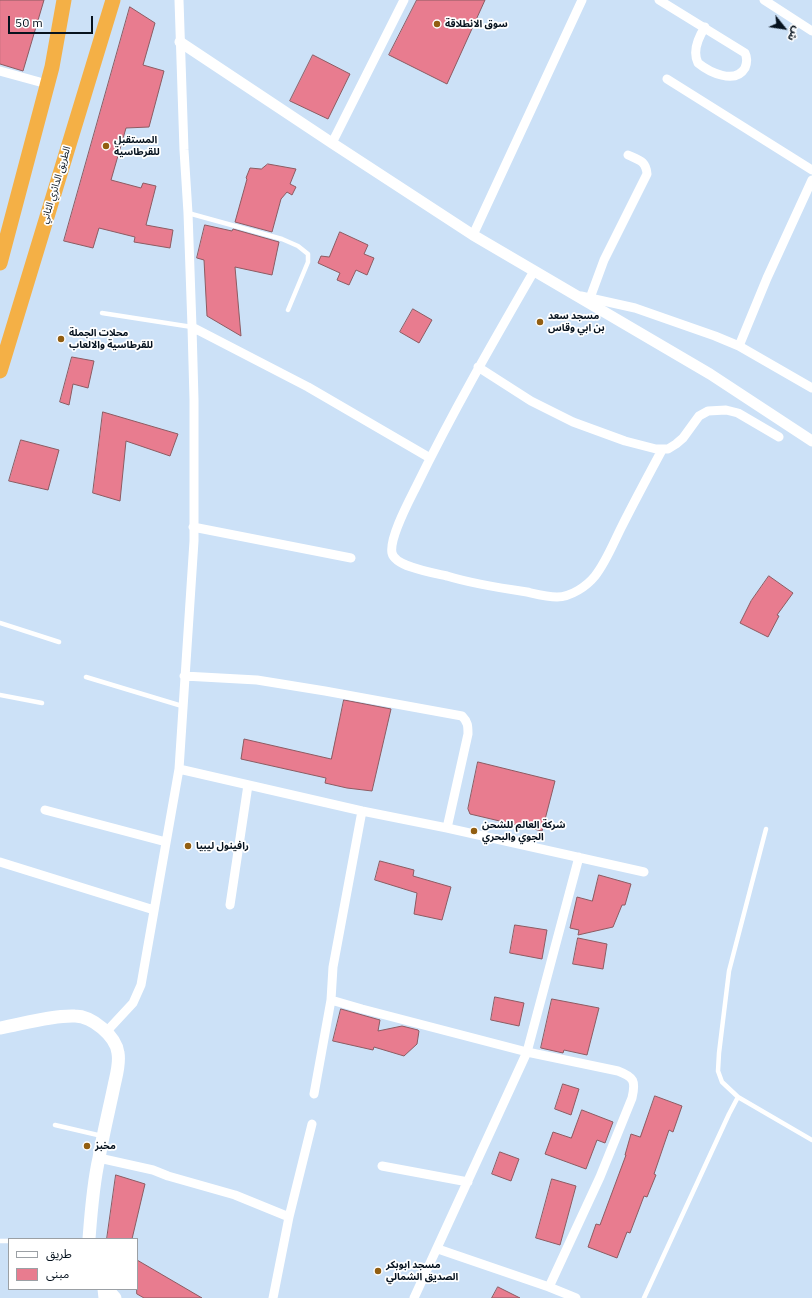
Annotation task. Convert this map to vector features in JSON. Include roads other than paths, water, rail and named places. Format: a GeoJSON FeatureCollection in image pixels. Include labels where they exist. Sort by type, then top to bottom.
{"type":"FeatureCollection","features":[{"type":"Feature","properties":{"kind":"highway"},"geometry":{"type":"LineString","coordinates":[[52,67],[64,0]]}},
{"type":"Feature","properties":{"kind":"highway"},"geometry":{"type":"LineString","coordinates":[[0,263],[47,84],[72,0]]}},
{"type":"Feature","properties":{"kind":"highway"},"geometry":{"type":"LineString","coordinates":[[0,347],[102,0]]}},
{"type":"Feature","properties":{"kind":"highway","name":"الطريق الدائري الثاني"},"geometry":{"type":"LineString","coordinates":[[0,370],[114,0]]}},
{"type":"Feature","properties":{"kind":"main road"},"geometry":{"type":"LineString","coordinates":[[0,1028],[55,1017],[76,1016],[92,1022],[107,1031],[114,1041],[119,1058],[99,1158],[91,1209],[89,1238]]}},
{"type":"Feature","properties":{"kind":"main road"},"geometry":{"type":"LineString","coordinates":[[108,1290],[115,1298]]}},
{"type":"Feature","properties":{"kind":"street"},"geometry":{"type":"LineString","coordinates":[[107,1031],[133,1003],[141,985],[178,769],[194,541],[194,400],[192,327],[179,0]]}},
{"type":"Feature","properties":{"kind":"street"},"geometry":{"type":"LineString","coordinates":[[332,143],[404,0]]}},
{"type":"Feature","properties":{"kind":"street"},"geometry":{"type":"LineString","coordinates":[[473,235],[582,0]]}},
{"type":"Feature","properties":{"kind":"street"},"geometry":{"type":"LineString","coordinates":[[659,0],[704,27],[745,53],[747,56],[746,67],[736,76],[725,76],[698,63],[696,58],[696,49],[704,27]]}},
{"type":"Feature","properties":{"kind":"street"},"geometry":{"type":"LineString","coordinates":[[764,0],[812,31]]}},
{"type":"Feature","properties":{"kind":"street"},"geometry":{"type":"LineString","coordinates":[[180,42],[473,235],[710,374],[812,441]]}},
{"type":"Feature","properties":{"kind":"street"},"geometry":{"type":"LineString","coordinates":[[0,71],[47,84]]}},
{"type":"Feature","properties":{"kind":"street"},"geometry":{"type":"LineString","coordinates":[[667,80],[812,170]]}},
{"type":"Feature","properties":{"kind":"street"},"geometry":{"type":"LineString","coordinates":[[590,298],[604,260],[647,174],[647,167],[643,162],[628,155]]}},
{"type":"Feature","properties":{"kind":"street"},"geometry":{"type":"LineString","coordinates":[[739,346],[767,278],[812,180]]}},
{"type":"Feature","properties":{"kind":"street"},"geometry":{"type":"LineString","coordinates":[[534,271],[478,368],[430,458],[401,517],[393,542],[392,552],[394,559],[400,563],[453,578],[498,588],[557,597],[567,595],[583,587],[595,576],[611,549],[662,450]]}},
{"type":"Feature","properties":{"kind":"street"},"geometry":{"type":"LineString","coordinates":[[574,295],[614,302],[650,312],[716,336],[739,346],[812,388]]}},
{"type":"Feature","properties":{"kind":"street"},"geometry":{"type":"LineString","coordinates":[[192,327],[308,387],[430,458]]}},
{"type":"Feature","properties":{"kind":"street"},"geometry":{"type":"LineString","coordinates":[[478,368],[531,401],[573,422],[625,441],[656,449],[668,449],[676,444],[683,438],[699,416],[708,411],[726,410],[738,413],[779,437]]}},
{"type":"Feature","properties":{"kind":"street"},"geometry":{"type":"LineString","coordinates":[[193,527],[351,558]]}},
{"type":"Feature","properties":{"kind":"street"},"geometry":{"type":"LineString","coordinates":[[184,676],[257,680],[333,692],[462,716],[468,725],[468,734],[447,828]]}},
{"type":"Feature","properties":{"kind":"street"},"geometry":{"type":"LineString","coordinates":[[178,769],[362,811],[447,828],[644,872]]}},
{"type":"Feature","properties":{"kind":"street"},"geometry":{"type":"LineString","coordinates":[[230,905],[248,785]]}},
{"type":"Feature","properties":{"kind":"street"},"geometry":{"type":"LineString","coordinates":[[45,810],[166,842]]}},
{"type":"Feature","properties":{"kind":"street"},"geometry":{"type":"LineString","coordinates":[[314,1094],[331,1000],[333,967],[362,811]]}},
{"type":"Feature","properties":{"kind":"street"},"geometry":{"type":"LineString","coordinates":[[414,1298],[528,1052],[579,857]]}},
{"type":"Feature","properties":{"kind":"street"},"geometry":{"type":"LineString","coordinates":[[0,862],[154,910]]}},
{"type":"Feature","properties":{"kind":"street"},"geometry":{"type":"LineString","coordinates":[[331,1000],[528,1052],[618,1071],[628,1075],[633,1081],[634,1089],[632,1098],[600,1177],[549,1287]]}},
{"type":"Feature","properties":{"kind":"street"},"geometry":{"type":"LineString","coordinates":[[273,1298],[289,1217],[312,1124]]}},
{"type":"Feature","properties":{"kind":"street"},"geometry":{"type":"LineString","coordinates":[[99,1158],[153,1170],[168,1176],[235,1195],[289,1217]]}},
{"type":"Feature","properties":{"kind":"street"},"geometry":{"type":"LineString","coordinates":[[382,1166],[468,1182]]}},
{"type":"Feature","properties":{"kind":"street"},"geometry":{"type":"LineString","coordinates":[[438,1249],[549,1287],[576,1298]]}},
{"type":"Feature","properties":{"kind":"lane"},"geometry":{"type":"LineString","coordinates":[[188,213],[282,239],[298,246],[308,254],[308,262],[288,310]]}},
{"type":"Feature","properties":{"kind":"lane"},"geometry":{"type":"LineString","coordinates":[[102,313],[192,327]]}},
{"type":"Feature","properties":{"kind":"lane"},"geometry":{"type":"LineString","coordinates":[[0,623],[59,642]]}},
{"type":"Feature","properties":{"kind":"lane"},"geometry":{"type":"LineString","coordinates":[[86,677],[182,706]]}},
{"type":"Feature","properties":{"kind":"lane"},"geometry":{"type":"LineString","coordinates":[[0,695],[42,703]]}},
{"type":"Feature","properties":{"kind":"lane"},"geometry":{"type":"LineString","coordinates":[[766,829],[729,971],[718,1071],[722,1082],[738,1097],[812,1140]]}},
{"type":"Feature","properties":{"kind":"lane"},"geometry":{"type":"LineString","coordinates":[[644,1298],[738,1097]]}},
{"type":"Feature","properties":{"kind":"lane"},"geometry":{"type":"LineString","coordinates":[[55,1125],[104,1136]]}},
{"type":"Feature","properties":{"kind":"place","name":"سوق الانطلاقة"},"geometry":{"type":"Point","coordinates":[437,24]}},
{"type":"Feature","properties":{"kind":"place","name":"المستقبل للقرطاسية"},"geometry":{"type":"Point","coordinates":[106,146]}},
{"type":"Feature","properties":{"kind":"place","name":"مسجد سعد بن ابي وقاس"},"geometry":{"type":"Point","coordinates":[540,322]}},
{"type":"Feature","properties":{"kind":"place","name":"محلات الجملة للقرطاسية والالعاب"},"geometry":{"type":"Point","coordinates":[61,339]}},
{"type":"Feature","properties":{"kind":"place","name":"شركة العالم للشحن الجوي والبحري"},"geometry":{"type":"Point","coordinates":[474,831]}},
{"type":"Feature","properties":{"kind":"place","name":"رافينول ليبيا"},"geometry":{"type":"Point","coordinates":[188,846]}},
{"type":"Feature","properties":{"kind":"place","name":"مخبز"},"geometry":{"type":"Point","coordinates":[87,1146]}},
{"type":"Feature","properties":{"kind":"place","name":"مسجد ابوبكر الصديق الشمالي"},"geometry":{"type":"Point","coordinates":[378,1271]}}]}
